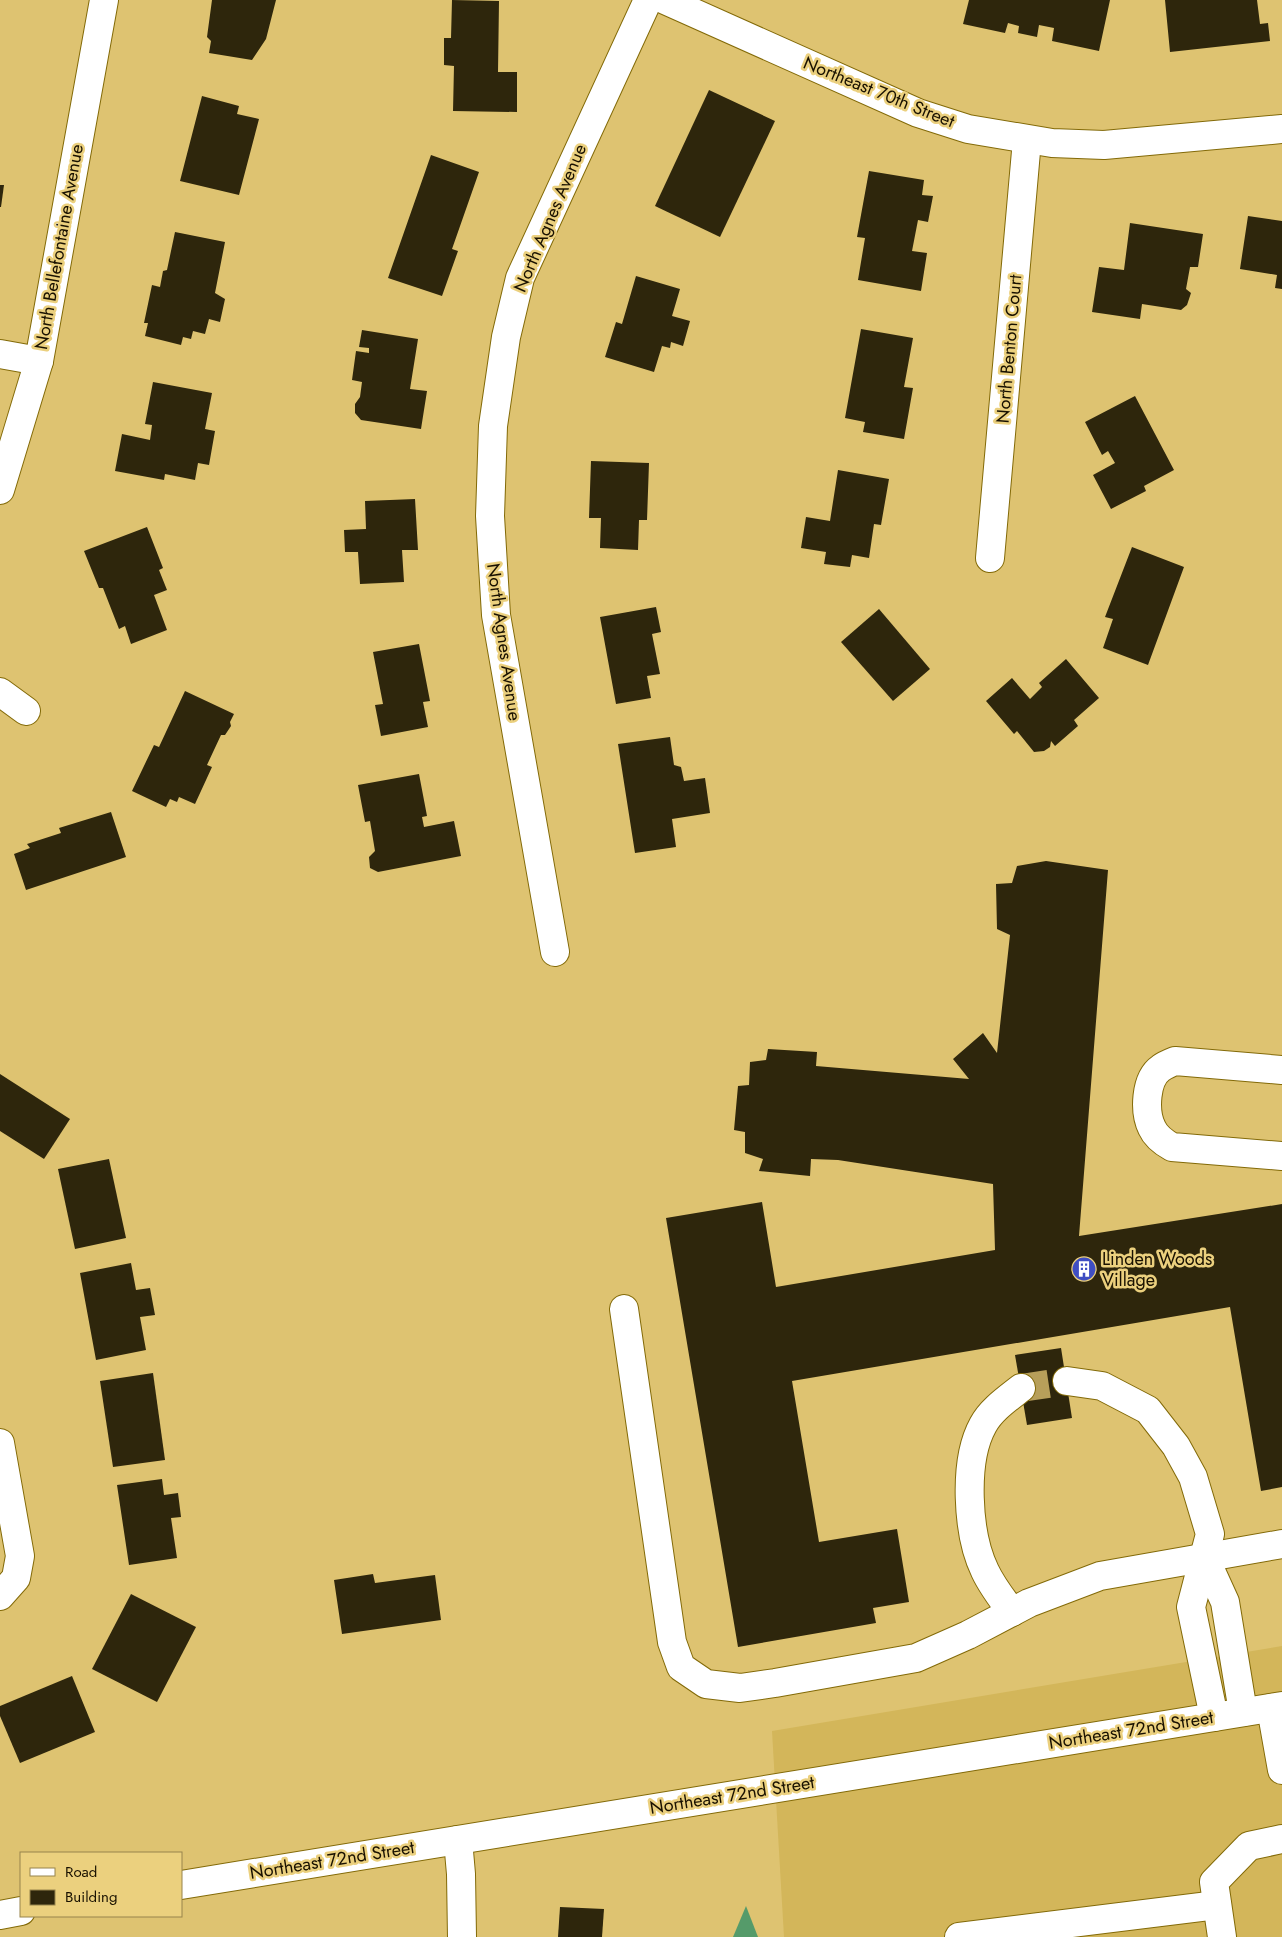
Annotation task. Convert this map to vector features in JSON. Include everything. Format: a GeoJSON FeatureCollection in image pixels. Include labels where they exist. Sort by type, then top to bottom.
{"type":"FeatureCollection","features":[{"type":"Feature","properties":{"kind":"street","name":"North Bellefontaine Avenue"},"geometry":{"type":"LineString","coordinates":[[0,490],[39,361],[104,0]]}},
{"type":"Feature","properties":{"kind":"street","name":"North Agnes Avenue"},"geometry":{"type":"LineString","coordinates":[[555,952],[496,616],[490,516],[493,426],[506,337],[520,278],[648,0]]}},
{"type":"Feature","properties":{"kind":"street","name":"Northeast 70th Street"},"geometry":{"type":"LineString","coordinates":[[666,0],[918,113],[968,129],[1027,140],[1104,145],[1282,128]]}},
{"type":"Feature","properties":{"kind":"street","name":"North Benton Court"},"geometry":{"type":"LineString","coordinates":[[990,558],[1027,140]]}},
{"type":"Feature","properties":{"kind":"street"},"geometry":{"type":"LineString","coordinates":[[0,354],[39,361]]}},
{"type":"Feature","properties":{"kind":"street"},"geometry":{"type":"LineString","coordinates":[[0,692],[26,711]]}},
{"type":"Feature","properties":{"kind":"street"},"geometry":{"type":"LineString","coordinates":[[1282,1070],[1175,1061],[1160,1068],[1152,1080],[1147,1102],[1152,1128],[1160,1140],[1172,1146],[1282,1156]]}},
{"type":"Feature","properties":{"kind":"street"},"geometry":{"type":"LineString","coordinates":[[624,1309],[672,1642],[681,1667],[706,1684],[740,1688],[916,1658],[968,1635],[1029,1603],[1100,1576],[1282,1544]]}},
{"type":"Feature","properties":{"kind":"street"},"geometry":{"type":"LineString","coordinates":[[1067,1382],[1102,1386],[1148,1410],[1176,1446],[1193,1477],[1210,1534],[1205,1558],[1194,1588],[1191,1607],[1214,1717]]}},
{"type":"Feature","properties":{"kind":"street"},"geometry":{"type":"LineString","coordinates":[[1012,1612],[994,1589],[984,1569],[975,1541],[972,1523],[971,1469],[974,1444],[984,1424],[1001,1403],[1020,1388]]}},
{"type":"Feature","properties":{"kind":"street"},"geometry":{"type":"LineString","coordinates":[[0,1443],[20,1556],[8,1587]]}},
{"type":"Feature","properties":{"kind":"street"},"geometry":{"type":"LineString","coordinates":[[1205,1558],[1225,1602],[1243,1712]]}},
{"type":"Feature","properties":{"kind":"street"},"geometry":{"type":"LineString","coordinates":[[1277,1707],[1282,1770]]}},
{"type":"Feature","properties":{"kind":"street","name":"Northeast 72nd Street"},"geometry":{"type":"LineString","coordinates":[[182,1885],[1277,1707]]}},
{"type":"Feature","properties":{"kind":"street"},"geometry":{"type":"LineString","coordinates":[[1222,1937],[1214,1882],[1249,1846],[1282,1839]]}},
{"type":"Feature","properties":{"kind":"street"},"geometry":{"type":"LineString","coordinates":[[458,1840],[462,1874],[462,1937]]}},
{"type":"Feature","properties":{"kind":"street"},"geometry":{"type":"LineString","coordinates":[[959,1937],[1135,1926],[1217,1905]]}},
{"type":"Feature","properties":{"kind":"street"},"geometry":{"type":"LineString","coordinates":[[0,1915],[20,1911]]}},
{"type":"Feature","properties":{"kind":"shaded area"},"geometry":{"type":"Polygon","coordinates":[[[1282,1646],[1282,1937],[784,1937],[772,1731],[1282,1646]]]}},
{"type":"Feature","properties":{"kind":"green space"},"geometry":{"type":"Polygon","coordinates":[[[746,1906],[758,1937],[733,1937],[746,1906]]]}},
{"type":"Feature","properties":{"kind":"building"},"geometry":{"type":"Polygon","coordinates":[[[212,0],[276,0],[266,39],[252,60],[209,53],[211,41],[207,37],[212,0]]]}},
{"type":"Feature","properties":{"kind":"building"},"geometry":{"type":"Polygon","coordinates":[[[452,0],[499,1],[498,72],[517,72],[517,112],[453,111],[454,66],[444,65],[444,38],[451,38],[452,0]]]}},
{"type":"Feature","properties":{"kind":"building"},"geometry":{"type":"Polygon","coordinates":[[[969,0],[1110,0],[1099,51],[1052,41],[1054,28],[1039,25],[1037,37],[1018,33],[1019,26],[1008,23],[1005,33],[963,24],[969,0]]]}},
{"type":"Feature","properties":{"kind":"building"},"geometry":{"type":"Polygon","coordinates":[[[1165,0],[1257,0],[1260,24],[1268,23],[1270,41],[1170,52],[1165,0]]]}},
{"type":"Feature","properties":{"kind":"building"},"geometry":{"type":"Polygon","coordinates":[[[709,90],[775,121],[720,237],[655,206],[709,90]]]}},
{"type":"Feature","properties":{"kind":"building"},"geometry":{"type":"Polygon","coordinates":[[[202,96],[239,106],[237,114],[259,119],[239,195],[180,181],[202,96]]]}},
{"type":"Feature","properties":{"kind":"building"},"geometry":{"type":"Polygon","coordinates":[[[431,155],[479,172],[452,249],[458,251],[442,296],[388,278],[431,155]]]}},
{"type":"Feature","properties":{"kind":"building"},"geometry":{"type":"Polygon","coordinates":[[[869,171],[924,180],[922,195],[933,196],[928,222],[918,220],[912,251],[927,253],[921,291],[858,280],[865,238],[857,237],[869,171]]]}},
{"type":"Feature","properties":{"kind":"building"},"geometry":{"type":"Polygon","coordinates":[[[0,185],[4,185],[1,207],[0,207],[0,185]]]}},
{"type":"Feature","properties":{"kind":"building"},"geometry":{"type":"Polygon","coordinates":[[[1248,216],[1282,221],[1282,289],[1275,288],[1277,275],[1240,269],[1248,216]]]}},
{"type":"Feature","properties":{"kind":"building"},"geometry":{"type":"Polygon","coordinates":[[[1130,223],[1203,234],[1198,267],[1190,267],[1186,289],[1191,293],[1187,305],[1181,310],[1142,304],[1140,319],[1092,312],[1099,267],[1124,270],[1130,223]]]}},
{"type":"Feature","properties":{"kind":"building"},"geometry":{"type":"Polygon","coordinates":[[[175,232],[225,242],[215,293],[225,299],[220,322],[209,319],[205,334],[193,331],[191,339],[183,337],[181,345],[145,336],[148,323],[144,323],[152,285],[160,287],[163,271],[167,270],[175,232]]]}},
{"type":"Feature","properties":{"kind":"building"},"geometry":{"type":"Polygon","coordinates":[[[636,276],[680,289],[672,316],[690,321],[683,346],[671,342],[670,348],[662,346],[654,372],[605,357],[616,322],[622,324],[636,276]]]}},
{"type":"Feature","properties":{"kind":"building"},"geometry":{"type":"Polygon","coordinates":[[[861,329],[913,338],[904,387],[913,388],[904,439],[863,432],[865,422],[845,418],[861,329]]]}},
{"type":"Feature","properties":{"kind":"building"},"geometry":{"type":"Polygon","coordinates":[[[362,330],[418,339],[410,389],[427,391],[421,429],[361,420],[355,413],[355,404],[360,397],[362,382],[352,380],[356,351],[369,353],[369,348],[359,347],[362,330]]]}},
{"type":"Feature","properties":{"kind":"building"},"geometry":{"type":"Polygon","coordinates":[[[153,382],[212,393],[205,429],[215,431],[209,465],[198,463],[195,480],[165,474],[164,480],[115,471],[122,434],[150,440],[152,425],[145,424],[153,382]]]}},
{"type":"Feature","properties":{"kind":"building"},"geometry":{"type":"Polygon","coordinates":[[[1135,396],[1174,470],[1144,486],[1146,491],[1111,509],[1093,475],[1115,463],[1108,451],[1102,455],[1085,422],[1135,396]]]}},
{"type":"Feature","properties":{"kind":"building"},"geometry":{"type":"Polygon","coordinates":[[[591,461],[649,463],[647,520],[639,520],[638,550],[600,548],[601,518],[589,518],[591,461]]]}},
{"type":"Feature","properties":{"kind":"building"},"geometry":{"type":"Polygon","coordinates":[[[838,470],[889,479],[881,525],[874,524],[869,558],[852,555],[850,567],[824,564],[826,552],[801,548],[806,517],[830,521],[838,470]]]}},
{"type":"Feature","properties":{"kind":"building"},"geometry":{"type":"Polygon","coordinates":[[[415,499],[418,550],[402,550],[404,582],[360,584],[358,552],[345,552],[344,530],[366,529],[365,501],[415,499]]]}},
{"type":"Feature","properties":{"kind":"building"},"geometry":{"type":"Polygon","coordinates":[[[147,527],[163,568],[159,570],[167,590],[154,595],[167,630],[131,644],[125,626],[119,629],[103,588],[99,588],[84,551],[147,527]]]}},
{"type":"Feature","properties":{"kind":"building"},"geometry":{"type":"Polygon","coordinates":[[[1132,547],[1184,567],[1148,665],[1103,648],[1113,619],[1105,617],[1132,547]]]}},
{"type":"Feature","properties":{"kind":"building"},"geometry":{"type":"Polygon","coordinates":[[[656,607],[661,632],[652,634],[660,674],[647,676],[651,698],[616,704],[600,617],[656,607]]]}},
{"type":"Feature","properties":{"kind":"building"},"geometry":{"type":"Polygon","coordinates":[[[879,609],[930,669],[893,701],[841,642],[879,609]]]}},
{"type":"Feature","properties":{"kind":"building"},"geometry":{"type":"Polygon","coordinates":[[[419,644],[430,701],[423,702],[428,727],[381,736],[375,705],[383,704],[373,652],[419,644]]]}},
{"type":"Feature","properties":{"kind":"building"},"geometry":{"type":"Polygon","coordinates":[[[1066,659],[1099,698],[1074,720],[1078,726],[1055,746],[1051,741],[1050,747],[1044,751],[1034,752],[1017,731],[1014,734],[986,701],[1012,678],[1030,699],[1042,687],[1039,683],[1066,659]]]}},
{"type":"Feature","properties":{"kind":"building"},"geometry":{"type":"Polygon","coordinates":[[[185,691],[234,714],[230,722],[231,726],[225,735],[221,735],[207,765],[212,767],[195,804],[179,797],[177,802],[170,799],[166,807],[132,791],[154,745],[159,747],[185,691]]]}},
{"type":"Feature","properties":{"kind":"building"},"geometry":{"type":"Polygon","coordinates":[[[670,737],[674,765],[681,767],[684,781],[705,778],[710,813],[672,819],[676,847],[635,853],[618,744],[670,737]]]}},
{"type":"Feature","properties":{"kind":"building"},"geometry":{"type":"Polygon","coordinates":[[[419,774],[427,816],[422,817],[424,827],[454,821],[461,856],[378,872],[370,868],[369,857],[375,851],[370,821],[365,822],[358,785],[419,774]]]}},
{"type":"Feature","properties":{"kind":"building"},"geometry":{"type":"Polygon","coordinates":[[[111,812],[126,857],[26,890],[14,854],[30,848],[27,844],[61,833],[59,828],[111,812]]]}},
{"type":"Feature","properties":{"kind":"building","name":"Linden Woods Village"},"geometry":{"type":"Polygon","coordinates":[[[1046,861],[1108,870],[1079,1236],[1282,1204],[1282,1487],[1261,1491],[1230,1307],[792,1381],[819,1542],[897,1529],[909,1602],[873,1608],[876,1623],[738,1647],[666,1218],[762,1202],[776,1287],[995,1250],[993,1184],[838,1160],[811,1159],[810,1176],[759,1171],[763,1159],[745,1153],[745,1132],[734,1130],[738,1086],[749,1085],[750,1062],[766,1060],[768,1049],[817,1052],[816,1066],[969,1079],[953,1059],[983,1033],[997,1053],[1010,935],[997,929],[996,884],[1012,883],[1017,866],[1046,861]]]}},
{"type":"Feature","properties":{"kind":"building"},"geometry":{"type":"Polygon","coordinates":[[[0,1074],[70,1119],[44,1159],[0,1131],[0,1074]]]}},
{"type":"Feature","properties":{"kind":"building"},"geometry":{"type":"Polygon","coordinates":[[[109,1159],[126,1238],[75,1249],[58,1169],[109,1159]]]}},
{"type":"Feature","properties":{"kind":"building"},"geometry":{"type":"Polygon","coordinates":[[[131,1263],[136,1290],[150,1288],[155,1315],[140,1317],[146,1350],[96,1360],[80,1273],[131,1263]]]}},
{"type":"Feature","properties":{"kind":"building"},"geometry":{"type":"Polygon","coordinates":[[[1061,1348],[1072,1418],[1027,1425],[1015,1355],[1061,1348]]]}},
{"type":"Feature","properties":{"kind":"building"},"geometry":{"type":"Polygon","coordinates":[[[153,1373],[165,1460],[113,1467],[100,1381],[153,1373]]]}},
{"type":"Feature","properties":{"kind":"building"},"geometry":{"type":"Polygon","coordinates":[[[162,1479],[164,1495],[178,1493],[181,1517],[171,1518],[177,1558],[129,1565],[117,1485],[162,1479]]]}},
{"type":"Feature","properties":{"kind":"building"},"geometry":{"type":"Polygon","coordinates":[[[373,1574],[375,1583],[435,1575],[441,1620],[342,1634],[334,1580],[373,1574]]]}},
{"type":"Feature","properties":{"kind":"building"},"geometry":{"type":"Polygon","coordinates":[[[131,1594],[196,1627],[157,1702],[92,1669],[131,1594]]]}},
{"type":"Feature","properties":{"kind":"building"},"geometry":{"type":"Polygon","coordinates":[[[72,1676],[95,1732],[20,1763],[0,1716],[0,1706],[72,1676]]]}},
{"type":"Feature","properties":{"kind":"building"},"geometry":{"type":"Polygon","coordinates":[[[560,1907],[604,1909],[602,1937],[558,1937],[560,1907]]]}},
{"type":"Feature","properties":{"kind":"tunnel"},"geometry":{"type":"LineString","coordinates":[[1021,1388],[1067,1381]]}},
{"type":"Feature","properties":{"kind":"place","name":"Linden Woods Village"},"geometry":{"type":"Point","coordinates":[1084,1269]}}]}
